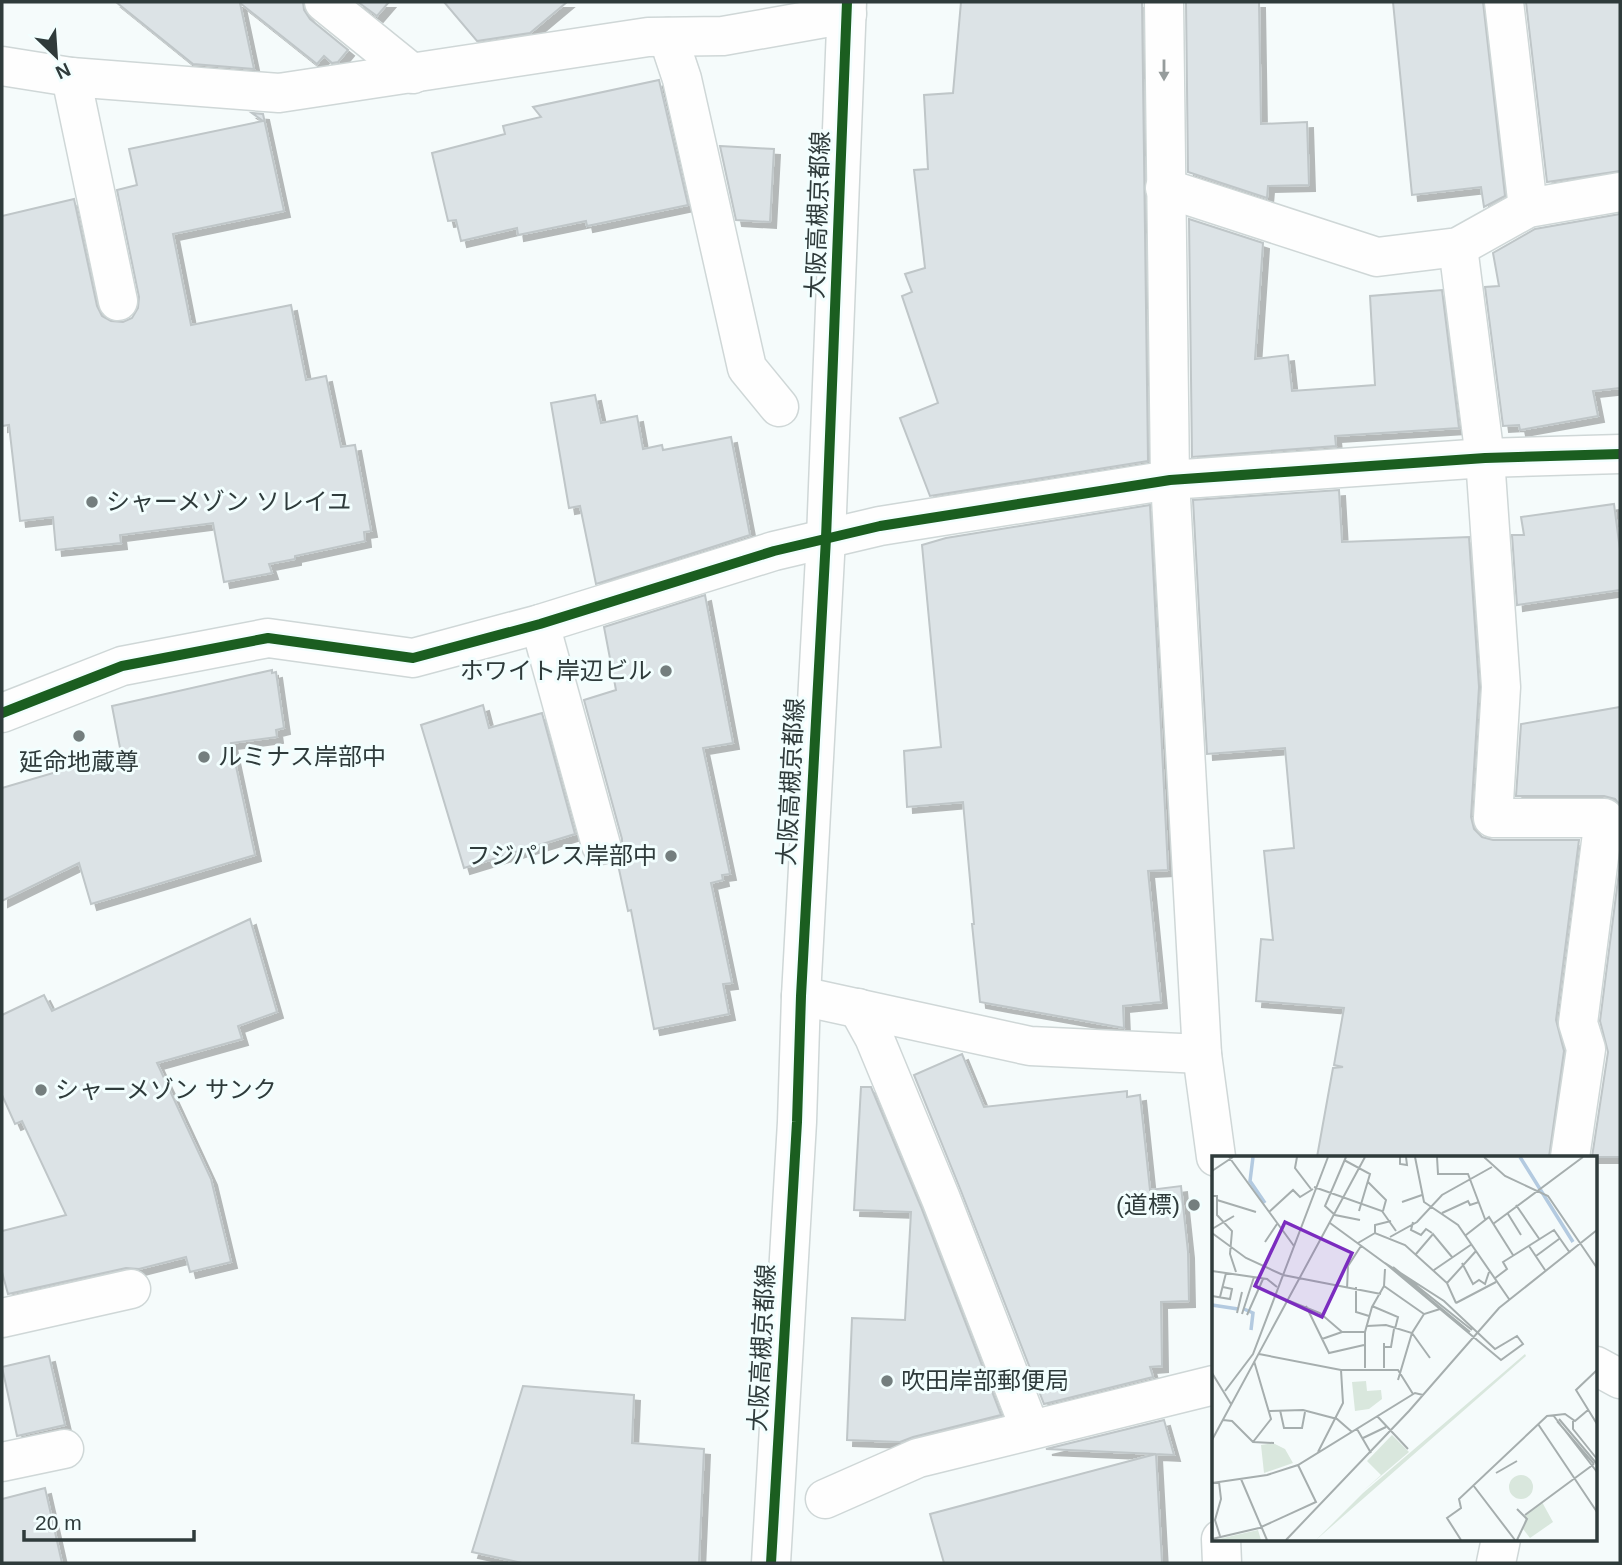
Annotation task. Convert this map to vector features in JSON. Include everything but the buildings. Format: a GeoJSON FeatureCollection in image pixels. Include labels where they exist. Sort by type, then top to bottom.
{"type":"FeatureCollection","features":[{"type":"Feature","properties":{"kind":"street"},"geometry":{"type":"LineString","coordinates":[[324,2],[413,74]]}},
{"type":"Feature","properties":{"kind":"street"},"geometry":{"type":"LineString","coordinates":[[1164,2],[1170,480],[1202,1054],[1216,1156]]}},
{"type":"Feature","properties":{"kind":"street"},"geometry":{"type":"LineString","coordinates":[[1504,2],[1528,208]]}},
{"type":"Feature","properties":{"kind":"street"},"geometry":{"type":"LineString","coordinates":[[2,66],[71,77],[279,93],[648,37],[723,36],[847,8]]}},
{"type":"Feature","properties":{"kind":"street","name":"大阪高槻京都線"},"geometry":{"type":"LineString","coordinates":[[771,1563],[797,1122],[801,996],[826,538],[847,8]]}},
{"type":"Feature","properties":{"kind":"street"},"geometry":{"type":"LineString","coordinates":[[668,37],[682,79],[747,368],[779,407]]}},
{"type":"Feature","properties":{"kind":"street"},"geometry":{"type":"LineString","coordinates":[[71,77],[118,301]]}},
{"type":"Feature","properties":{"kind":"street"},"geometry":{"type":"LineString","coordinates":[[1165,188],[1377,257],[1458,247],[1528,208],[1620,192]]}},
{"type":"Feature","properties":{"kind":"street"},"geometry":{"type":"LineString","coordinates":[[1458,247],[1485,458],[1501,687],[1493,818],[1604,818],[1578,1023],[1587,1049],[1570,1156]]}},
{"type":"Feature","properties":{"kind":"street"},"geometry":{"type":"LineString","coordinates":[[2,713],[122,666],[268,638],[413,658],[540,624],[774,551],[880,526],[1170,480],[1485,458],[1620,454]]}},
{"type":"Feature","properties":{"kind":"street"},"geometry":{"type":"LineString","coordinates":[[540,624],[601,845]]}},
{"type":"Feature","properties":{"kind":"street"},"geometry":{"type":"LineString","coordinates":[[801,996],[1030,1046],[1202,1054]]}},
{"type":"Feature","properties":{"kind":"street"},"geometry":{"type":"LineString","coordinates":[[858,1008],[874,1037],[941,1199],[1030,1429]]}},
{"type":"Feature","properties":{"kind":"street"},"geometry":{"type":"LineString","coordinates":[[2,1318],[131,1289]]}},
{"type":"Feature","properties":{"kind":"street"},"geometry":{"type":"LineString","coordinates":[[1598,1367],[1620,1379]]}},
{"type":"Feature","properties":{"kind":"street"},"geometry":{"type":"LineString","coordinates":[[825,1499],[918,1458],[1212,1385]]}},
{"type":"Feature","properties":{"kind":"street"},"geometry":{"type":"LineString","coordinates":[[2,1462],[64,1449]]}},
{"type":"Feature","properties":{"kind":"street"},"geometry":{"type":"LineString","coordinates":[[1221,1540],[1222,1563]]}},
{"type":"Feature","properties":{"kind":"street"},"geometry":{"type":"LineString","coordinates":[[1496,1563],[1501,1540]]}},
{"type":"Feature","properties":{"kind":"cycle path"},"geometry":{"type":"LineString","coordinates":[[771,1563],[797,1122],[801,996],[826,538],[847,2]]}},
{"type":"Feature","properties":{"kind":"cycle path"},"geometry":{"type":"LineString","coordinates":[[2,713],[122,666],[268,638],[413,658],[540,624],[774,551],[880,526],[1170,480],[1485,458],[1620,454]]}},
{"type":"Feature","properties":{"kind":"place","name":"シャーメゾン ソレイユ"},"geometry":{"type":"Point","coordinates":[92,502]}},
{"type":"Feature","properties":{"kind":"place","name":"ホワイト岸辺ビル"},"geometry":{"type":"Point","coordinates":[666,671]}},
{"type":"Feature","properties":{"kind":"place","name":"延命地蔵尊"},"geometry":{"type":"Point","coordinates":[79,736]}},
{"type":"Feature","properties":{"kind":"place","name":"ルミナス岸部中"},"geometry":{"type":"Point","coordinates":[204,757]}},
{"type":"Feature","properties":{"kind":"place","name":"フジパレス岸部中"},"geometry":{"type":"Point","coordinates":[671,856]}},
{"type":"Feature","properties":{"kind":"place","name":"シャーメゾン サンク"},"geometry":{"type":"Point","coordinates":[41,1090]}},
{"type":"Feature","properties":{"kind":"place","name":"(道標)"},"geometry":{"type":"Point","coordinates":[1194,1205]}},
{"type":"Feature","properties":{"kind":"place","name":"吹田岸部郵便局"},"geometry":{"type":"Point","coordinates":[887,1381]}}]}
